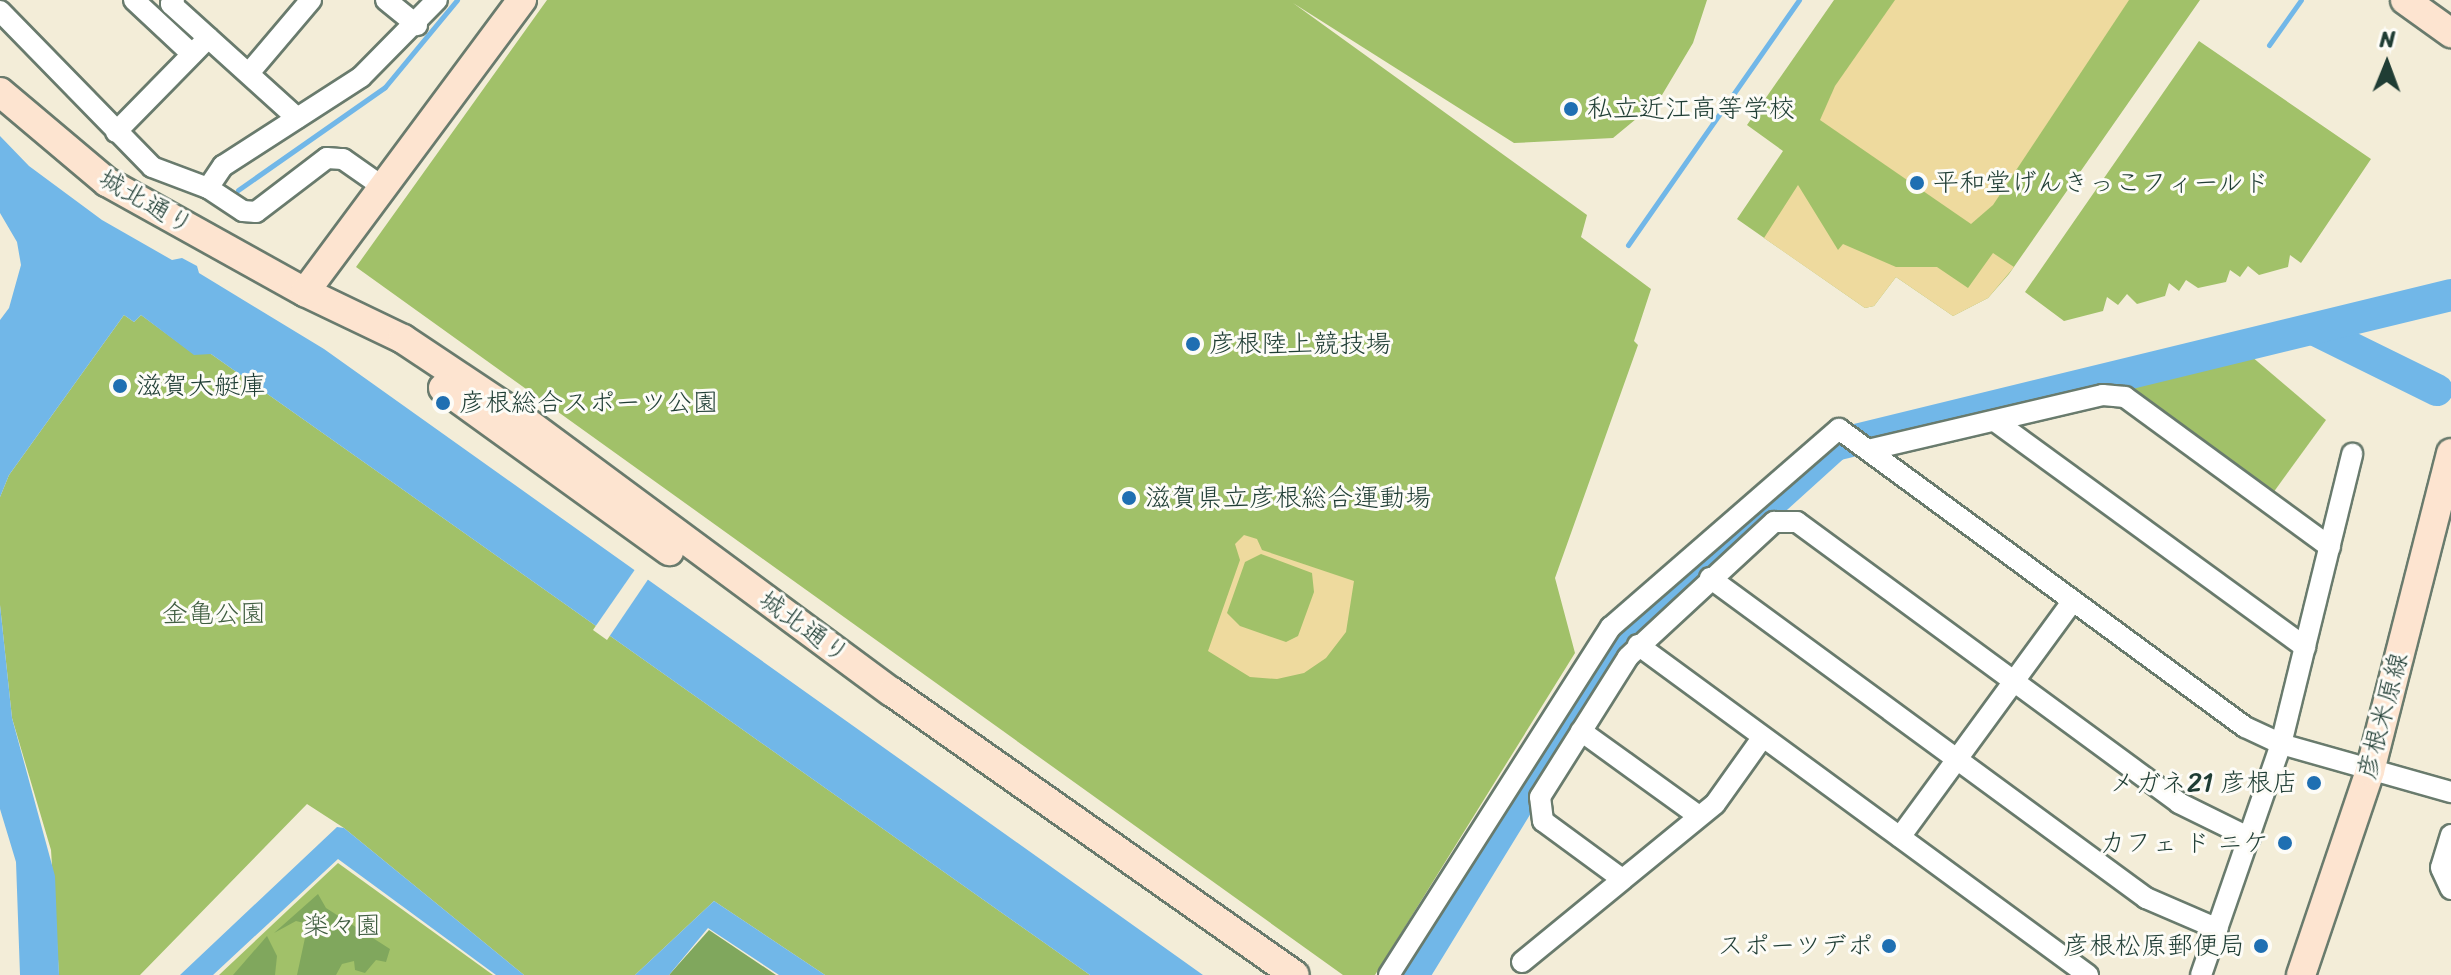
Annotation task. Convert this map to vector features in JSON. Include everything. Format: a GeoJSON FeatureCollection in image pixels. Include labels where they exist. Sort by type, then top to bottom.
{"type":"FeatureCollection","features":[{"type":"Feature","properties":{"kind":"main road"},"geometry":{"type":"LineString","coordinates":[[305,292],[522,0]]}},
{"type":"Feature","properties":{"kind":"main road"},"geometry":{"type":"LineString","coordinates":[[2405,0],[2451,33]]}},
{"type":"Feature","properties":{"kind":"main road","name":"城北通り"},"geometry":{"type":"LineString","coordinates":[[0,92],[107,182],[305,292],[403,339],[513,412],[892,692],[1295,975]]}},
{"type":"Feature","properties":{"kind":"main road","name":"城北通り"},"geometry":{"type":"LineString","coordinates":[[305,292],[1264,975]]}},
{"type":"Feature","properties":{"kind":"main road","name":"彦根米原線"},"geometry":{"type":"LineString","coordinates":[[2301,975],[2370,771],[2451,453]]}},
{"type":"Feature","properties":{"kind":"street"},"geometry":{"type":"LineString","coordinates":[[134,0],[192,54]]}},
{"type":"Feature","properties":{"kind":"street"},"geometry":{"type":"LineString","coordinates":[[174,0],[171,4],[297,118]]}},
{"type":"Feature","properties":{"kind":"street"},"geometry":{"type":"LineString","coordinates":[[249,73],[311,0]]}},
{"type":"Feature","properties":{"kind":"street"},"geometry":{"type":"LineString","coordinates":[[386,0],[417,25]]}},
{"type":"Feature","properties":{"kind":"street"},"geometry":{"type":"LineString","coordinates":[[208,188],[223,166],[361,77],[417,25],[437,0]]}},
{"type":"Feature","properties":{"kind":"street"},"geometry":{"type":"LineString","coordinates":[[0,11],[152,167],[208,188],[243,211],[256,212],[327,158],[343,159],[383,187]]}},
{"type":"Feature","properties":{"kind":"street"},"geometry":{"type":"LineString","coordinates":[[116,132],[208,38]]}},
{"type":"Feature","properties":{"kind":"street"},"geometry":{"type":"LineString","coordinates":[[1865,447],[2103,395],[2125,397],[2330,547]]}},
{"type":"Feature","properties":{"kind":"street"},"geometry":{"type":"LineString","coordinates":[[1995,421],[2305,647]]}},
{"type":"Feature","properties":{"kind":"street"},"geometry":{"type":"LineString","coordinates":[[1389,975],[1611,627],[1827,434],[1844,432],[2245,727],[2281,744],[2451,792]]}},
{"type":"Feature","properties":{"kind":"street"},"geometry":{"type":"LineString","coordinates":[[2201,975],[2281,744],[2352,454]]}},
{"type":"Feature","properties":{"kind":"street"},"geometry":{"type":"LineString","coordinates":[[1622,879],[1543,821],[1540,797],[1638,645],[1774,522],[1797,522],[2179,803],[2250,838]]}},
{"type":"Feature","properties":{"kind":"street"},"geometry":{"type":"LineString","coordinates":[[1710,578],[2146,898],[2218,929]]}},
{"type":"Feature","properties":{"kind":"street"},"geometry":{"type":"LineString","coordinates":[[1900,837],[2072,602]]}},
{"type":"Feature","properties":{"kind":"street"},"geometry":{"type":"LineString","coordinates":[[1638,645],[2088,975]]}},
{"type":"Feature","properties":{"kind":"street"},"geometry":{"type":"LineString","coordinates":[[1581,731],[1699,816]]}},
{"type":"Feature","properties":{"kind":"street"},"geometry":{"type":"LineString","coordinates":[[1522,962],[1715,804],[1762,738]]}},
{"type":"Feature","properties":{"kind":"street"},"geometry":{"type":"LineString","coordinates":[[2451,835],[2441,868],[2451,889]]}},
{"type":"Feature","properties":{"kind":"green space","name":"滋賀県立彦根総合運動場"},"geometry":{"type":"Polygon","coordinates":[[[547,0],[1707,0],[1693,43],[1659,100],[1613,138],[1514,143],[1293,3],[1587,215],[1581,237],[1651,289],[1634,341],[1638,345],[1555,578],[1575,653],[1375,975],[1343,975],[356,267],[547,0]]]}},
{"type":"Feature","properties":{"kind":"green space","name":"平和堂げんきっこフィールド"},"geometry":{"type":"Polygon","coordinates":[[[1834,0],[2200,0],[2009,274],[1988,298],[1953,316],[1896,277],[1874,306],[1865,308],[1737,219],[1783,151],[1747,125],[1834,0]]]}},
{"type":"Feature","properties":{"kind":"green space"},"geometry":{"type":"Polygon","coordinates":[[[2199,41],[2371,159],[2301,263],[2290,255],[2288,267],[2259,275],[2248,266],[2240,277],[2230,270],[2226,282],[2198,288],[2186,280],[2179,291],[2169,283],[2165,296],[2137,304],[2127,294],[2118,305],[2107,297],[2103,311],[2064,321],[2025,292],[2199,41]]]}},
{"type":"Feature","properties":{"kind":"green space","name":"金亀公園"},"geometry":{"type":"Polygon","coordinates":[[[124,315],[134,322],[141,315],[194,354],[211,354],[1090,975],[825,975],[714,901],[635,975],[524,975],[344,828],[307,804],[140,975],[59,975],[51,850],[12,718],[0,605],[0,497],[9,475],[124,315]]]}},
{"type":"Feature","properties":{"kind":"green space"},"geometry":{"type":"Polygon","coordinates":[[[2251,356],[2326,420],[2273,493],[2124,382],[2251,356]]]}},
{"type":"Feature","properties":{"kind":"green space","name":"楽々園"},"geometry":{"type":"Polygon","coordinates":[[[338,863],[493,975],[219,975],[338,863]]]}},
{"type":"Feature","properties":{"kind":"green space"},"geometry":{"type":"Polygon","coordinates":[[[318,894],[326,908],[390,949],[386,962],[376,960],[365,973],[355,970],[354,961],[342,964],[336,975],[297,975],[308,924],[296,921],[274,933],[318,894]]]}},
{"type":"Feature","properties":{"kind":"green space"},"geometry":{"type":"Polygon","coordinates":[[[709,930],[776,975],[669,975],[709,930]]]}},
{"type":"Feature","properties":{"kind":"green space"},"geometry":{"type":"Polygon","coordinates":[[[267,936],[277,956],[275,975],[233,975],[267,936]]]}},
{"type":"Feature","properties":{"kind":"sand"},"geometry":{"type":"Polygon","coordinates":[[[1895,0],[2129,0],[1993,205],[1971,224],[1820,120],[1835,86],[1895,0]]]}},
{"type":"Feature","properties":{"kind":"sand"},"geometry":{"type":"Polygon","coordinates":[[[1798,185],[1838,250],[1843,244],[1896,267],[1937,267],[1968,288],[1993,253],[2014,267],[1988,298],[1953,316],[1896,277],[1874,306],[1865,308],[1764,238],[1798,185]]]}},
{"type":"Feature","properties":{"kind":"sand"},"geometry":{"type":"Polygon","coordinates":[[[1244,535],[1257,539],[1262,550],[1354,581],[1346,632],[1326,658],[1304,673],[1277,679],[1250,677],[1208,651],[1240,560],[1235,544],[1244,535]],[[1261,554],[1245,562],[1227,613],[1240,626],[1286,642],[1298,636],[1314,592],[1312,573],[1261,554]]]}},
{"type":"Feature","properties":{"kind":"water"},"geometry":{"type":"Polygon","coordinates":[[[0,136],[29,166],[102,220],[172,260],[182,258],[197,266],[199,273],[324,349],[1203,975],[1090,975],[211,354],[194,355],[141,315],[134,322],[124,315],[9,475],[0,497],[0,320],[9,308],[21,265],[17,242],[0,213],[0,136]]]}},
{"type":"Feature","properties":{"kind":"water"},"geometry":{"type":"Polygon","coordinates":[[[0,605],[12,718],[55,876],[59,975],[20,975],[16,862],[0,809],[0,605]]]}},
{"type":"Feature","properties":{"kind":"water"},"geometry":{"type":"Polygon","coordinates":[[[337,827],[344,828],[524,975],[496,975],[338,859],[213,975],[180,975],[337,827]]]}},
{"type":"Feature","properties":{"kind":"water"},"geometry":{"type":"Polygon","coordinates":[[[714,901],[825,975],[779,975],[708,928],[669,975],[635,975],[714,901]]]}},
{"type":"Feature","properties":{"kind":"pier"},"geometry":{"type":"Polygon","coordinates":[[[636,568],[649,578],[607,640],[593,630],[636,568]]]}},
{"type":"Feature","properties":{"kind":"waterway"},"geometry":{"type":"LineString","coordinates":[[238,190],[385,87],[457,0]]}},
{"type":"Feature","properties":{"kind":"waterway"},"geometry":{"type":"LineString","coordinates":[[1628,245],[1799,0]]}},
{"type":"Feature","properties":{"kind":"waterway"},"geometry":{"type":"LineString","coordinates":[[2269,45],[2301,0]]}},
{"type":"Feature","properties":{"kind":"waterway"},"geometry":{"type":"LineString","coordinates":[[1413,975],[1617,642],[1835,445],[2451,295]]}},
{"type":"Feature","properties":{"kind":"waterway"},"geometry":{"type":"LineString","coordinates":[[2315,330],[2437,390]]}},
{"type":"Feature","properties":{"kind":"place","name":"私立近江高等学校"},"geometry":{"type":"Point","coordinates":[1571,109]}},
{"type":"Feature","properties":{"kind":"place","name":"平和堂げんきっこフィールド"},"geometry":{"type":"Point","coordinates":[1917,183]}},
{"type":"Feature","properties":{"kind":"place","name":"彦根陸上競技場"},"geometry":{"type":"Point","coordinates":[1193,344]}},
{"type":"Feature","properties":{"kind":"place","name":"滋賀大艇庫"},"geometry":{"type":"Point","coordinates":[120,386]}},
{"type":"Feature","properties":{"kind":"place","name":"彦根総合スポーツ公園"},"geometry":{"type":"Point","coordinates":[443,403]}},
{"type":"Feature","properties":{"kind":"place","name":"滋賀県立彦根総合運動場"},"geometry":{"type":"Point","coordinates":[1129,498]}},
{"type":"Feature","properties":{"kind":"place","name":"メガネ21 彦根店"},"geometry":{"type":"Point","coordinates":[2314,783]}},
{"type":"Feature","properties":{"kind":"place","name":"カフェ ド ニケ"},"geometry":{"type":"Point","coordinates":[2285,843]}},
{"type":"Feature","properties":{"kind":"place","name":"スポーツデポ"},"geometry":{"type":"Point","coordinates":[1889,946]}},
{"type":"Feature","properties":{"kind":"place","name":"彦根松原郵便局"},"geometry":{"type":"Point","coordinates":[2261,946]}}]}
